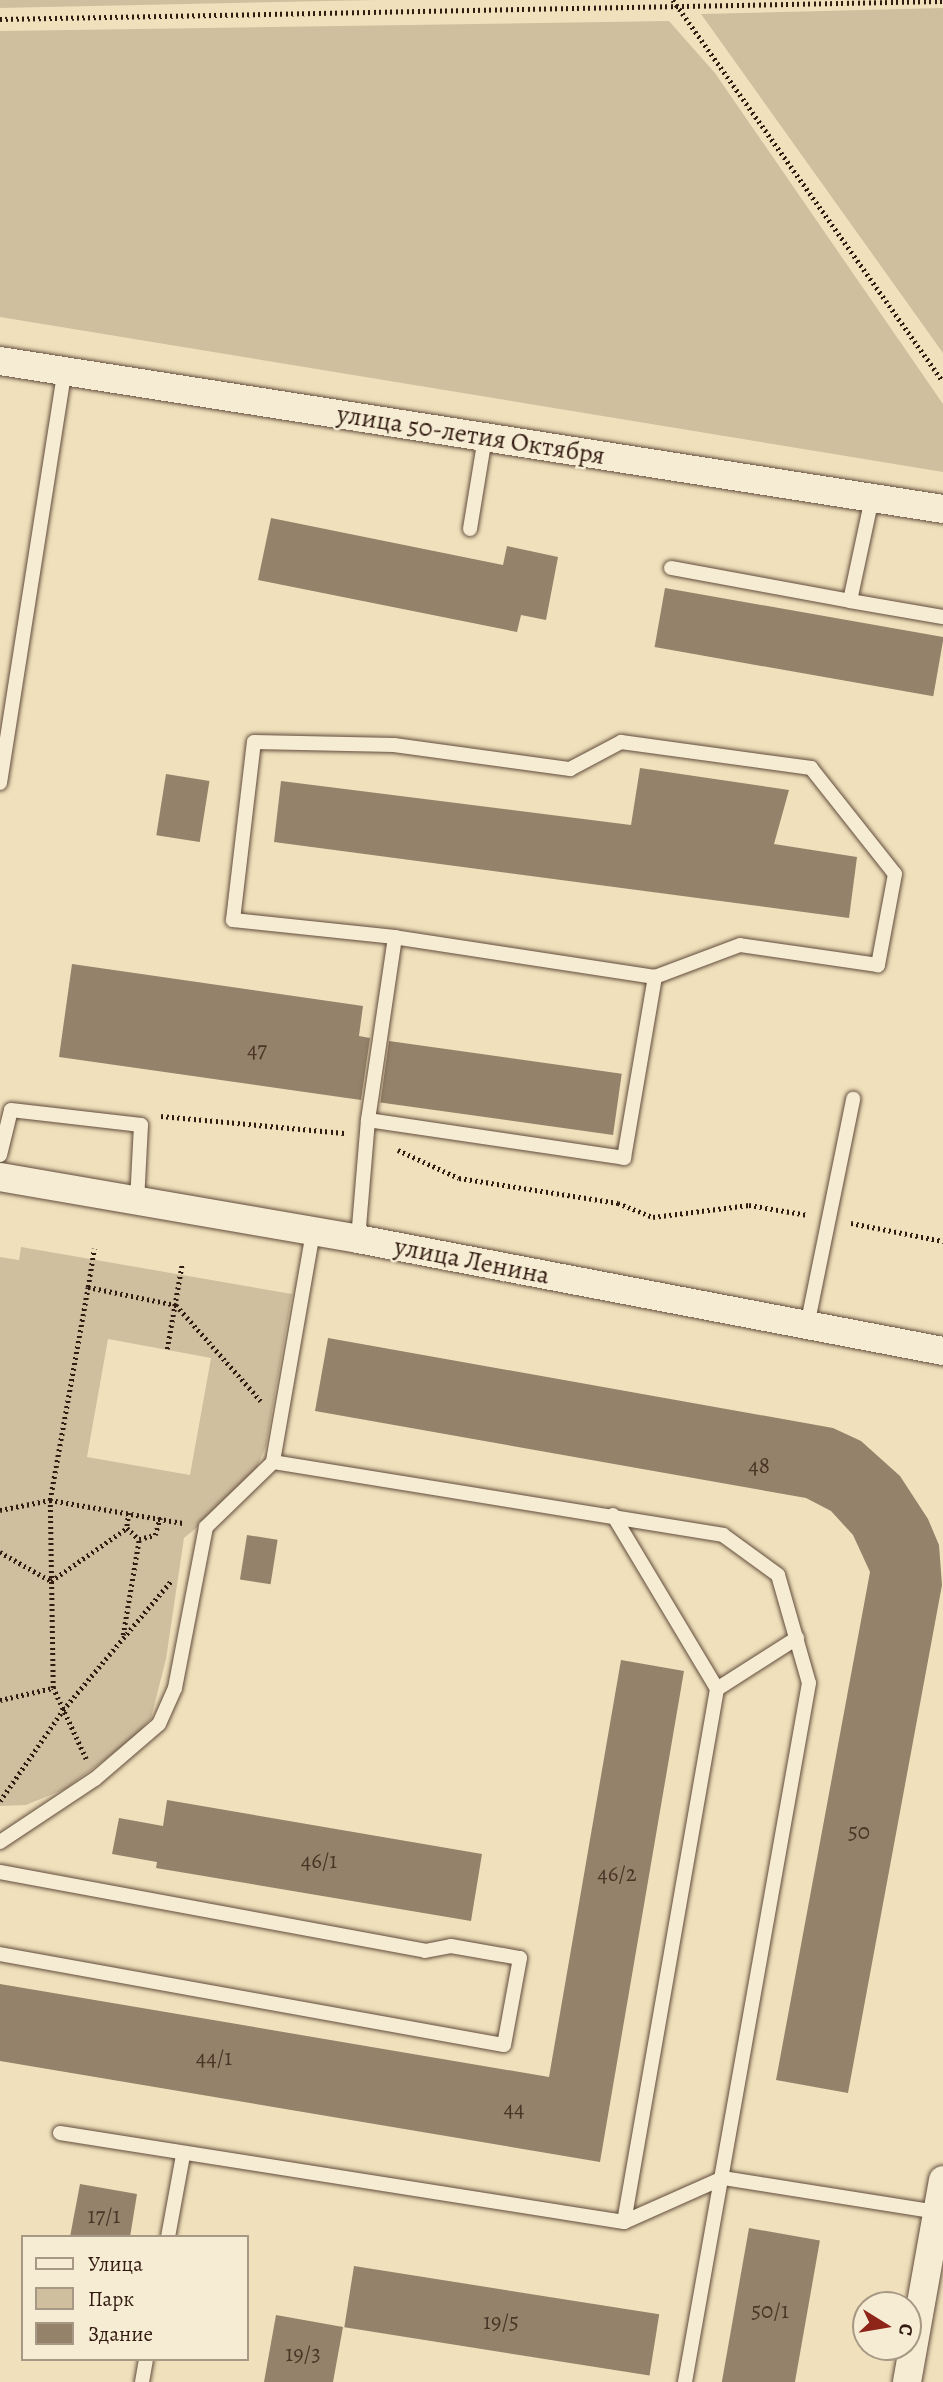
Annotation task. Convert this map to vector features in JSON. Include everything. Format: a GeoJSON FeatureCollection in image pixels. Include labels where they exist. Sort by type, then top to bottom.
{"type":"FeatureCollection","features":[{"type":"Feature","properties":{"kind":"street","name":"улица 50-летия Октября"},"geometry":{"type":"LineString","coordinates":[[0,361],[943,509]]}},
{"type":"Feature","properties":{"kind":"street","name":"улица Ленина"},"geometry":{"type":"LineString","coordinates":[[0,1177],[358,1239],[943,1351]]}},
{"type":"Feature","properties":{"kind":"street"},"geometry":{"type":"LineString","coordinates":[[907,2382],[943,2180]]}},
{"type":"Feature","properties":{"kind":"lane"},"geometry":{"type":"LineString","coordinates":[[0,783],[64,372]]}},
{"type":"Feature","properties":{"kind":"lane"},"geometry":{"type":"LineString","coordinates":[[471,528],[485,437]]}},
{"type":"Feature","properties":{"kind":"lane"},"geometry":{"type":"LineString","coordinates":[[850,601],[872,498]]}},
{"type":"Feature","properties":{"kind":"lane"},"geometry":{"type":"LineString","coordinates":[[671,569],[943,617]]}},
{"type":"Feature","properties":{"kind":"lane"},"geometry":{"type":"LineString","coordinates":[[254,742],[394,745],[570,769],[621,742],[811,768],[895,874],[878,965],[740,945],[655,977],[395,937],[233,920],[254,742]]}},
{"type":"Feature","properties":{"kind":"lane"},"geometry":{"type":"LineString","coordinates":[[358,1239],[365,1135],[395,937]]}},
{"type":"Feature","properties":{"kind":"lane"},"geometry":{"type":"LineString","coordinates":[[368,1120],[624,1158],[655,977]]}},
{"type":"Feature","properties":{"kind":"lane"},"geometry":{"type":"LineString","coordinates":[[807,1326],[853,1099]]}},
{"type":"Feature","properties":{"kind":"lane"},"geometry":{"type":"LineString","coordinates":[[0,1156],[12,1110],[141,1125],[137,1202]]}},
{"type":"Feature","properties":{"kind":"lane"},"geometry":{"type":"LineString","coordinates":[[0,1842],[95,1779],[159,1724],[175,1688],[205,1527],[272,1462],[313,1232]]}},
{"type":"Feature","properties":{"kind":"lane"},"geometry":{"type":"LineString","coordinates":[[272,1462],[613,1515],[723,1535],[778,1575],[808,1683],[685,2382]]}},
{"type":"Feature","properties":{"kind":"lane"},"geometry":{"type":"LineString","coordinates":[[613,1515],[717,1689],[624,2222]]}},
{"type":"Feature","properties":{"kind":"lane"},"geometry":{"type":"LineString","coordinates":[[717,1689],[797,1639]]}},
{"type":"Feature","properties":{"kind":"lane"},"geometry":{"type":"LineString","coordinates":[[0,1872],[425,1951],[451,1946],[520,1958],[503,2045],[0,1954]]}},
{"type":"Feature","properties":{"kind":"lane"},"geometry":{"type":"LineString","coordinates":[[60,2133],[183,2155],[624,2222],[723,2178],[937,2212]]}},
{"type":"Feature","properties":{"kind":"lane"},"geometry":{"type":"LineString","coordinates":[[168,2235],[183,2155]]}},
{"type":"Feature","properties":{"kind":"lane"},"geometry":{"type":"LineString","coordinates":[[142,2382],[146,2361]]}},
{"type":"Feature","properties":{"kind":"path"},"geometry":{"type":"LineString","coordinates":[[673,0],[943,381]]}},
{"type":"Feature","properties":{"kind":"path"},"geometry":{"type":"LineString","coordinates":[[0,19],[943,1]]}},
{"type":"Feature","properties":{"kind":"path"},"geometry":{"type":"LineString","coordinates":[[149,1115],[365,1135],[459,1178],[618,1203],[653,1217],[749,1205],[943,1241]]}},
{"type":"Feature","properties":{"kind":"path"},"geometry":{"type":"LineString","coordinates":[[94,1248],[50,1500],[53,1688],[95,1779]]}},
{"type":"Feature","properties":{"kind":"path"},"geometry":{"type":"LineString","coordinates":[[167,1349],[182,1264]]}},
{"type":"Feature","properties":{"kind":"path"},"geometry":{"type":"LineString","coordinates":[[88,1287],[176,1305],[280,1422]]}},
{"type":"Feature","properties":{"kind":"path"},"geometry":{"type":"LineString","coordinates":[[0,1510],[50,1500],[205,1527]]}},
{"type":"Feature","properties":{"kind":"path"},"geometry":{"type":"LineString","coordinates":[[51,1581],[127,1528],[129,1513]]}},
{"type":"Feature","properties":{"kind":"path"},"geometry":{"type":"LineString","coordinates":[[139,1539],[155,1535],[160,1518]]}},
{"type":"Feature","properties":{"kind":"path"},"geometry":{"type":"LineString","coordinates":[[127,1528],[139,1539]]}},
{"type":"Feature","properties":{"kind":"path"},"geometry":{"type":"LineString","coordinates":[[123,1636],[139,1539]]}},
{"type":"Feature","properties":{"kind":"path"},"geometry":{"type":"LineString","coordinates":[[0,1801],[63,1710],[203,1544]]}},
{"type":"Feature","properties":{"kind":"path"},"geometry":{"type":"LineString","coordinates":[[0,1552],[51,1581]]}},
{"type":"Feature","properties":{"kind":"path"},"geometry":{"type":"LineString","coordinates":[[0,1700],[53,1688]]}},
{"type":"Feature","properties":{"kind":"green space"},"geometry":{"type":"Polygon","coordinates":[[[0,0],[376,0],[0,8],[0,0]]]}},
{"type":"Feature","properties":{"kind":"green space"},"geometry":{"type":"Polygon","coordinates":[[[943,8],[943,353],[701,14],[943,8]]]}},
{"type":"Feature","properties":{"kind":"green space"},"geometry":{"type":"Polygon","coordinates":[[[669,21],[715,73],[943,404],[943,472],[0,317],[0,31],[669,21]]]}},
{"type":"Feature","properties":{"kind":"green space"},"geometry":{"type":"Polygon","coordinates":[[[21,1247],[292,1294],[266,1446],[250,1484],[184,1538],[166,1659],[151,1718],[133,1739],[65,1789],[26,1805],[0,1806],[0,1257],[19,1260],[21,1247]],[[108,1339],[87,1457],[190,1475],[211,1358],[108,1339]]]}},
{"type":"Feature","properties":{"kind":"building"},"geometry":{"type":"Polygon","coordinates":[[[271,518],[503,565],[507,546],[558,557],[546,620],[521,615],[517,632],[258,580],[271,518]]]}},
{"type":"Feature","properties":{"kind":"building"},"geometry":{"type":"Polygon","coordinates":[[[665,588],[943,637],[933,696],[655,647],[665,588]]]}},
{"type":"Feature","properties":{"kind":"building"},"geometry":{"type":"Polygon","coordinates":[[[640,768],[789,790],[774,844],[857,857],[849,918],[274,842],[281,781],[631,825],[640,768]]]}},
{"type":"Feature","properties":{"kind":"building"},"geometry":{"type":"Polygon","coordinates":[[[166,774],[209,781],[200,842],[156,835],[166,774]]]}},
{"type":"Feature","properties":{"kind":"building"},"geometry":{"type":"Polygon","coordinates":[[[72,964],[363,1006],[359,1036],[370,1038],[361,1100],[59,1057],[72,964]]]}},
{"type":"Feature","properties":{"kind":"building"},"geometry":{"type":"Polygon","coordinates":[[[389,1041],[622,1074],[613,1135],[380,1102],[389,1041]]]}},
{"type":"Feature","properties":{"kind":"building"},"geometry":{"type":"Polygon","coordinates":[[[328,1338],[833,1428],[861,1441],[900,1476],[928,1519],[939,1545],[942,1585],[848,2093],[776,2080],[870,1572],[853,1535],[831,1511],[806,1498],[315,1411],[328,1338]]]}},
{"type":"Feature","properties":{"kind":"building"},"geometry":{"type":"Polygon","coordinates":[[[247,1535],[278,1540],[271,1584],[240,1579],[247,1535]]]}},
{"type":"Feature","properties":{"kind":"building"},"geometry":{"type":"Polygon","coordinates":[[[621,1660],[684,1671],[600,2162],[0,2061],[0,1984],[549,2077],[621,1660]]]}},
{"type":"Feature","properties":{"kind":"building"},"geometry":{"type":"Polygon","coordinates":[[[167,1800],[482,1854],[471,1921],[156,1868],[157,1862],[112,1854],[119,1818],[163,1826],[167,1800]]]}},
{"type":"Feature","properties":{"kind":"building"},"geometry":{"type":"Polygon","coordinates":[[[80,2184],[137,2194],[130,2235],[70,2235],[80,2184]]]}},
{"type":"Feature","properties":{"kind":"building"},"geometry":{"type":"Polygon","coordinates":[[[749,2228],[820,2241],[795,2382],[722,2382],[749,2228]]]}},
{"type":"Feature","properties":{"kind":"building"},"geometry":{"type":"Polygon","coordinates":[[[354,2266],[659,2314],[649,2376],[344,2327],[354,2266]]]}},
{"type":"Feature","properties":{"kind":"building"},"geometry":{"type":"Polygon","coordinates":[[[276,2315],[343,2327],[333,2382],[264,2382],[276,2315]]]}}]}
